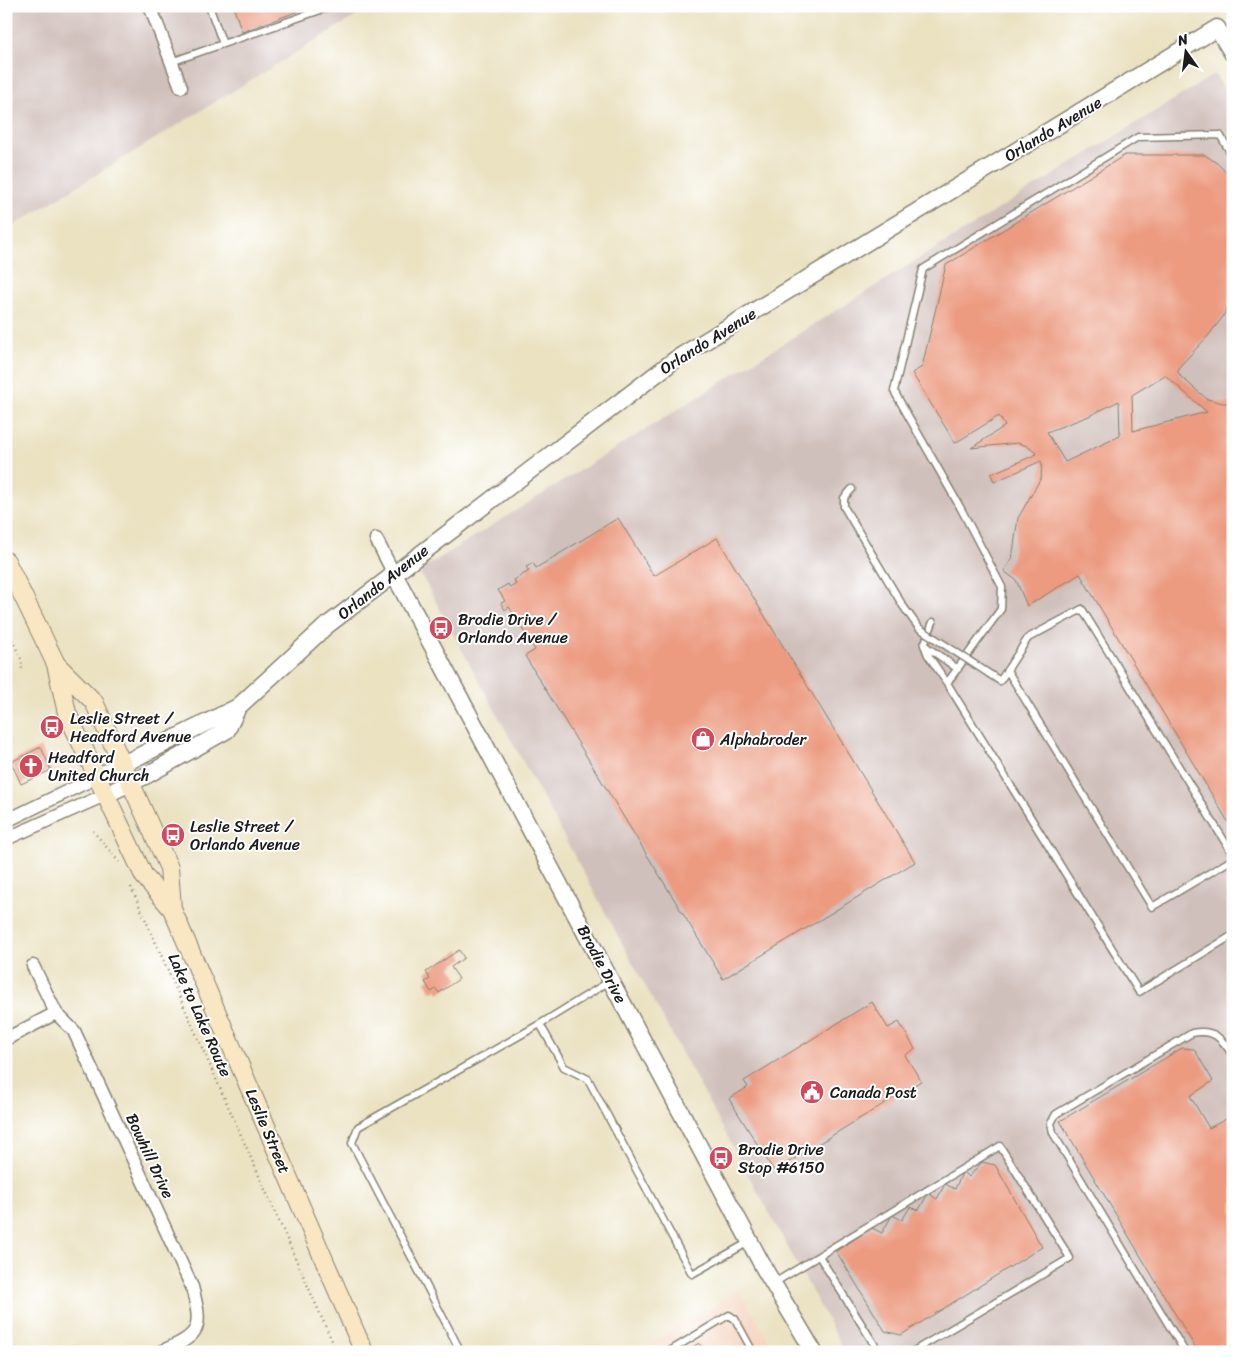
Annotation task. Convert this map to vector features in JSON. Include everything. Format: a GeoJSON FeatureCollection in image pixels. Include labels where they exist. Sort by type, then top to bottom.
{"type":"FeatureCollection","features":[{"type":"Feature","properties":{"kind":"main road","name":"Leslie Street"},"geometry":{"type":"LineString","coordinates":[[6,561],[56,664],[67,713],[99,776],[144,876],[172,909],[364,1352]]}},
{"type":"Feature","properties":{"kind":"main road","name":"Leslie Street"},"geometry":{"type":"LineString","coordinates":[[56,664],[94,702],[169,868],[172,909]]}},
{"type":"Feature","properties":{"kind":"street"},"geometry":{"type":"LineString","coordinates":[[150,6],[181,87]]}},
{"type":"Feature","properties":{"kind":"street","name":"Orlando Avenue"},"geometry":{"type":"LineString","coordinates":[[99,776],[238,707],[303,646],[394,574],[676,359],[1217,28],[1233,54]]}},
{"type":"Feature","properties":{"kind":"street"},"geometry":{"type":"LineString","coordinates":[[376,539],[394,574]]}},
{"type":"Feature","properties":{"kind":"street","name":"Brodie Drive"},"geometry":{"type":"LineString","coordinates":[[394,574],[773,1284],[814,1352]]}},
{"type":"Feature","properties":{"kind":"street","name":"Orlando Avenue"},"geometry":{"type":"LineString","coordinates":[[107,794],[131,783],[227,730],[238,707]]}},
{"type":"Feature","properties":{"kind":"street"},"geometry":{"type":"LineString","coordinates":[[6,821],[99,776]]}},
{"type":"Feature","properties":{"kind":"street"},"geometry":{"type":"LineString","coordinates":[[6,839],[107,794]]}},
{"type":"Feature","properties":{"kind":"street","name":"Bowhill Drive"},"geometry":{"type":"LineString","coordinates":[[32,966],[56,1013],[74,1031],[192,1287],[198,1311],[198,1325],[188,1340],[160,1352]]}},
{"type":"Feature","properties":{"kind":"street"},"geometry":{"type":"LineString","coordinates":[[6,1039],[56,1013]]}},
{"type":"Feature","properties":{"kind":"lane"},"geometry":{"type":"LineString","coordinates":[[209,6],[223,44]]}},
{"type":"Feature","properties":{"kind":"lane"},"geometry":{"type":"LineString","coordinates":[[171,62],[332,6]]}},
{"type":"Feature","properties":{"kind":"lane"},"geometry":{"type":"LineString","coordinates":[[947,683],[1001,608],[1002,587],[960,506],[894,391],[923,269],[1138,137],[1220,135],[1233,156]]}},
{"type":"Feature","properties":{"kind":"lane"},"geometry":{"type":"LineString","coordinates":[[852,489],[844,498],[844,507],[903,606],[919,628],[1000,681],[1007,670],[1028,638],[1082,609],[1233,857],[1152,907],[1007,670]]}},
{"type":"Feature","properties":{"kind":"lane"},"geometry":{"type":"LineString","coordinates":[[933,622],[924,645],[928,655],[1139,992],[1233,935]]}},
{"type":"Feature","properties":{"kind":"lane"},"geometry":{"type":"LineString","coordinates":[[924,645],[958,669]]}},
{"type":"Feature","properties":{"kind":"lane"},"geometry":{"type":"LineString","coordinates":[[461,1352],[352,1143],[358,1127],[540,1024],[611,981]]}},
{"type":"Feature","properties":{"kind":"lane"},"geometry":{"type":"LineString","coordinates":[[540,1024],[564,1067],[588,1079],[692,1274],[750,1241]]}},
{"type":"Feature","properties":{"kind":"lane"},"geometry":{"type":"LineString","coordinates":[[1185,1352],[1053,1133],[1051,1123],[1056,1114],[1192,1033],[1203,1031],[1222,1039],[1233,1056]]}},
{"type":"Feature","properties":{"kind":"lane"},"geometry":{"type":"LineString","coordinates":[[773,1284],[1000,1146],[1070,1258],[912,1352]]}},
{"type":"Feature","properties":{"kind":"lane"},"geometry":{"type":"LineString","coordinates":[[819,1256],[878,1352]]}},
{"type":"Feature","properties":{"kind":"lane"},"geometry":{"type":"LineString","coordinates":[[668,1352],[729,1315],[736,1320],[753,1352]]}},
{"type":"Feature","properties":{"kind":"path"},"geometry":{"type":"LineString","coordinates":[[6,626],[21,659],[22,670]]}},
{"type":"Feature","properties":{"kind":"path"},"geometry":{"type":"LineString","coordinates":[[93,831],[122,867]]}},
{"type":"Feature","properties":{"kind":"path","name":"Lake to Lake Route"},"geometry":{"type":"LineString","coordinates":[[130,884],[337,1352]]}},
{"type":"Feature","properties":{"kind":"shaded area"},"geometry":{"type":"Polygon","coordinates":[[[6,6],[372,6],[6,230],[6,6]]]}},
{"type":"Feature","properties":{"kind":"shaded area"},"geometry":{"type":"Polygon","coordinates":[[[1215,74],[1233,104],[1233,1352],[845,1352],[419,571],[1215,74]]]}},
{"type":"Feature","properties":{"kind":"shaded area"},"geometry":{"type":"Polygon","coordinates":[[[739,1290],[776,1352],[637,1352],[739,1290]]]}},
{"type":"Feature","properties":{"kind":"building"},"geometry":{"type":"Polygon","coordinates":[[[233,6],[312,6],[242,32],[233,6]]]}},
{"type":"Feature","properties":{"kind":"building"},"geometry":{"type":"Polygon","coordinates":[[[1125,155],[1205,155],[1217,163],[1233,180],[1233,297],[1222,318],[1180,366],[1178,372],[1181,377],[1207,399],[1223,403],[1233,403],[1233,830],[1080,574],[1027,606],[1016,580],[1004,571],[1012,559],[1018,518],[1041,478],[1042,464],[1041,461],[994,482],[991,474],[1037,454],[1027,446],[1018,443],[971,448],[1005,426],[999,416],[955,443],[912,373],[922,367],[946,265],[1125,155]],[[1165,375],[1132,395],[1133,431],[1207,412],[1165,375]],[[1119,401],[1089,416],[1047,432],[1065,462],[1120,436],[1119,401]]]}},
{"type":"Feature","properties":{"kind":"building"},"geometry":{"type":"Polygon","coordinates":[[[618,518],[654,576],[717,538],[915,862],[723,979],[525,656],[535,650],[509,607],[505,610],[501,603],[505,601],[498,590],[508,584],[510,588],[516,584],[514,580],[529,571],[526,567],[533,563],[536,568],[618,518]]]}},
{"type":"Feature","properties":{"kind":"building","name":"Headford United Church"},"geometry":{"type":"Polygon","coordinates":[[[41,747],[51,770],[21,784],[11,762],[41,747]]]}},
{"type":"Feature","properties":{"kind":"building"},"geometry":{"type":"Polygon","coordinates":[[[459,950],[464,958],[451,967],[459,979],[439,993],[436,989],[431,992],[425,982],[430,979],[426,972],[459,950]]]}},
{"type":"Feature","properties":{"kind":"building"},"geometry":{"type":"Polygon","coordinates":[[[872,1002],[888,1028],[899,1022],[915,1049],[905,1055],[921,1081],[774,1171],[729,1099],[748,1087],[744,1081],[872,1002]]]}},
{"type":"Feature","properties":{"kind":"building"},"geometry":{"type":"Polygon","coordinates":[[[1182,1048],[1194,1049],[1213,1081],[1190,1096],[1209,1128],[1228,1118],[1233,1119],[1233,1352],[1198,1352],[1060,1121],[1182,1048]]]}},
{"type":"Feature","properties":{"kind":"building"},"geometry":{"type":"Polygon","coordinates":[[[982,1162],[995,1165],[1042,1247],[901,1335],[885,1331],[836,1251],[872,1228],[882,1233],[892,1215],[902,1220],[910,1207],[919,1210],[928,1193],[937,1199],[945,1184],[955,1189],[963,1171],[969,1177],[982,1162]]]}},
{"type":"Feature","properties":{"kind":"building"},"geometry":{"type":"Polygon","coordinates":[[[699,1343],[704,1352],[685,1352],[699,1343]]]}},
{"type":"Feature","properties":{"kind":"place","name":"Brodie Drive / Orlando Avenue"},"geometry":{"type":"Point","coordinates":[441,628]}},
{"type":"Feature","properties":{"kind":"place","name":"Leslie Street / Headford Avenue"},"geometry":{"type":"Point","coordinates":[52,727]}},
{"type":"Feature","properties":{"kind":"place","name":"Alphabroder"},"geometry":{"type":"Point","coordinates":[703,739]}},
{"type":"Feature","properties":{"kind":"place","name":"Headford United Church"},"geometry":{"type":"Point","coordinates":[31,766]}},
{"type":"Feature","properties":{"kind":"place","name":"Leslie Street / Orlando Avenue"},"geometry":{"type":"Point","coordinates":[173,835]}},
{"type":"Feature","properties":{"kind":"place","name":"Canada Post"},"geometry":{"type":"Point","coordinates":[812,1092]}},
{"type":"Feature","properties":{"kind":"place","name":"Brodie Drive Stop #6150"},"geometry":{"type":"Point","coordinates":[721,1158]}}]}
